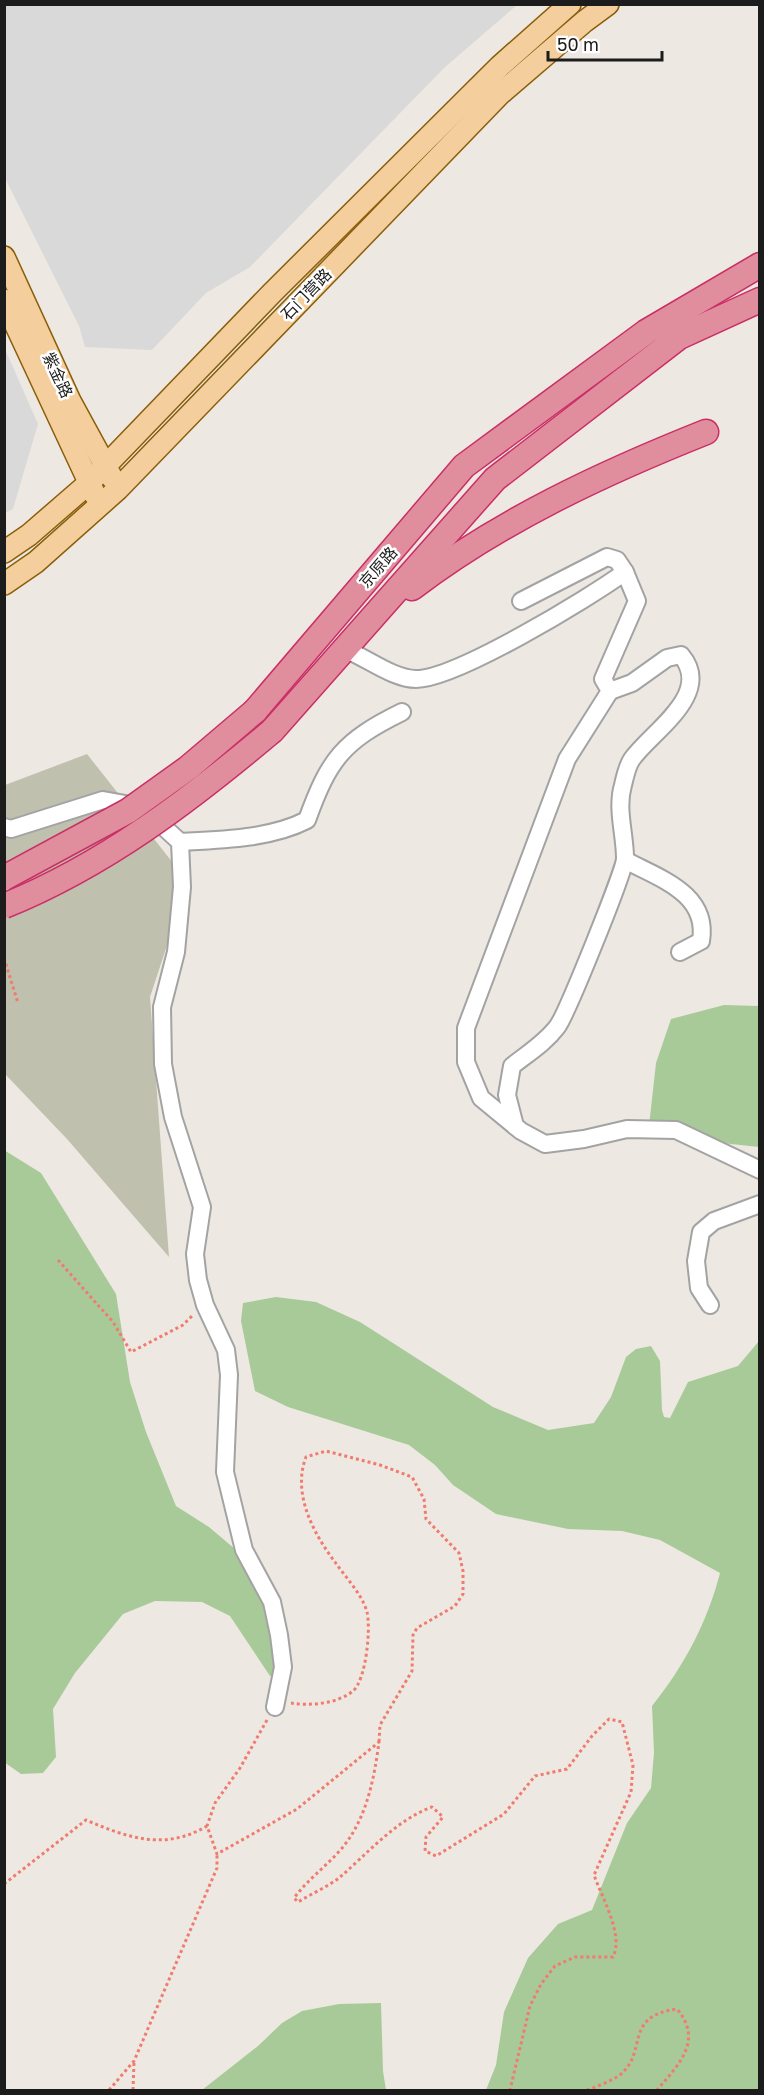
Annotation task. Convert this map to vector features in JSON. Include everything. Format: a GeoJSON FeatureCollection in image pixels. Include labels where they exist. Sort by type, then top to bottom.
{"type":"FeatureCollection","features":[{"type":"Feature","properties":{"kind":"highway","name":"京原路"},"geometry":{"type":"LineString","coordinates":[[4,878],[128,811],[188,768],[255,711],[464,466],[646,332],[759,265]]}},
{"type":"Feature","properties":{"kind":"highway","name":"京原路"},"geometry":{"type":"LineString","coordinates":[[4,906],[83,867],[142,833],[204,789],[272,730],[495,479],[679,337],[759,300]]}},
{"type":"Feature","properties":{"kind":"highway"},"geometry":{"type":"LineString","coordinates":[[369,620],[434,572],[513,522],[587,483],[706,432]]}},
{"type":"Feature","properties":{"kind":"main road","name":"石门营路"},"geometry":{"type":"LineString","coordinates":[[4,552],[29,535],[89,483],[288,277],[500,66],[570,4]]}},
{"type":"Feature","properties":{"kind":"main road","name":"石门营路"},"geometry":{"type":"LineString","coordinates":[[4,584],[36,562],[118,489],[500,94],[608,4]]}},
{"type":"Feature","properties":{"kind":"main road","name":"紫金路"},"geometry":{"type":"LineString","coordinates":[[4,257],[70,401],[118,489]]}},
{"type":"Feature","properties":{"kind":"main road","name":"紫金路"},"geometry":{"type":"LineString","coordinates":[[4,300],[99,505]]}},
{"type":"Feature","properties":{"kind":"street"},"geometry":{"type":"LineString","coordinates":[[521,601],[607,557],[617,560],[625,572],[637,601],[603,679],[610,691]]}},
{"type":"Feature","properties":{"kind":"street"},"geometry":{"type":"LineString","coordinates":[[344,649],[367,657],[393,674],[416,679],[447,672],[483,656],[625,572]]}},
{"type":"Feature","properties":{"kind":"street"},"geometry":{"type":"LineString","coordinates":[[515,1126],[507,1095],[512,1066],[559,1026],[625,860],[621,818],[622,787],[631,761],[683,702],[692,685],[688,663],[681,655],[667,658],[632,683],[610,691],[567,759],[466,1028],[466,1062],[481,1098],[515,1126],[545,1144],[584,1139],[627,1129],[676,1130],[759,1170]]}},
{"type":"Feature","properties":{"kind":"street"},"geometry":{"type":"LineString","coordinates":[[4,827],[11,829],[104,800],[142,807],[180,842],[209,841],[288,830],[307,820],[320,785],[336,756],[365,730],[402,712]]}},
{"type":"Feature","properties":{"kind":"street"},"geometry":{"type":"LineString","coordinates":[[180,842],[182,887],[176,952],[162,1007],[163,1064],[173,1117],[202,1207],[195,1254],[198,1280],[204,1305],[226,1350],[229,1375],[226,1396],[225,1472],[244,1550],[272,1602],[279,1635],[283,1667],[275,1704]]}},
{"type":"Feature","properties":{"kind":"street"},"geometry":{"type":"LineString","coordinates":[[625,860],[685,892],[703,927],[701,940],[680,952]]}},
{"type":"Feature","properties":{"kind":"street"},"geometry":{"type":"LineString","coordinates":[[710,1305],[699,1288],[696,1261],[701,1232],[714,1221],[759,1204]]}},
{"type":"Feature","properties":{"kind":"path"},"geometry":{"type":"LineString","coordinates":[[4,958],[18,1003]]}},
{"type":"Feature","properties":{"kind":"path"},"geometry":{"type":"LineString","coordinates":[[58,1260],[113,1322],[131,1352],[183,1325],[204,1305]]}},
{"type":"Feature","properties":{"kind":"path"},"geometry":{"type":"LineString","coordinates":[[109,2091],[134,2061],[217,1868],[217,1854],[207,1826],[215,1803],[240,1768],[275,1704],[308,1706],[330,1701],[353,1691],[362,1676],[368,1641],[367,1613],[358,1594],[315,1530],[300,1489],[300,1473],[306,1457],[326,1451],[380,1465],[412,1477],[424,1499],[426,1519],[459,1553],[463,1571],[463,1594],[455,1606],[417,1628],[413,1635],[412,1671],[380,1725],[374,1777],[364,1811],[343,1847],[294,1898],[298,1902],[337,1880],[374,1846],[421,1811],[432,1807],[443,1816],[426,1837],[425,1851],[436,1856],[504,1814],[536,1776],[567,1769],[592,1736],[609,1719],[622,1722],[633,1765],[632,1792],[594,1875],[605,1907],[616,1928],[617,1949],[613,1957],[575,1957],[555,1966],[541,1984],[530,2006],[521,2052],[509,2090]]}},
{"type":"Feature","properties":{"kind":"path"},"geometry":{"type":"LineString","coordinates":[[217,1854],[297,1809],[379,1742]]}},
{"type":"Feature","properties":{"kind":"path"},"geometry":{"type":"LineString","coordinates":[[4,1884],[86,1820],[126,1837],[156,1840],[188,1837],[207,1826]]}},
{"type":"Feature","properties":{"kind":"path"},"geometry":{"type":"LineString","coordinates":[[587,2091],[621,2074],[631,2060],[642,2027],[658,2012],[677,2009],[687,2021],[687,2049],[682,2060],[657,2091]]}},
{"type":"Feature","properties":{"kind":"path"},"geometry":{"type":"LineString","coordinates":[[133,2091],[134,2061]]}},
{"type":"Feature","properties":{"kind":"shaded area"},"geometry":{"type":"Polygon","coordinates":[[[5,4],[517,5],[444,68],[250,267],[206,293],[152,350],[85,347],[79,326],[5,178],[5,4]]]}},
{"type":"Feature","properties":{"kind":"shaded area"},"geometry":{"type":"Polygon","coordinates":[[[5,349],[38,424],[13,509],[5,513],[5,349]]]}},
{"type":"Feature","properties":{"kind":"shaded area"},"geometry":{"type":"Polygon","coordinates":[[[87,754],[188,882],[150,997],[169,1257],[67,1139],[5,1074],[5,785],[87,754]]]}},
{"type":"Feature","properties":{"kind":"green space"},"geometry":{"type":"Polygon","coordinates":[[[724,1005],[759,1006],[759,1147],[666,1137],[649,1126],[656,1063],[671,1019],[724,1005]]]}},
{"type":"Feature","properties":{"kind":"green space"},"geometry":{"type":"Polygon","coordinates":[[[4,1150],[41,1173],[116,1294],[130,1382],[146,1432],[176,1506],[209,1527],[242,1555],[264,1579],[282,1606],[291,1656],[287,1673],[270,1676],[230,1616],[202,1602],[155,1601],[123,1614],[75,1673],[53,1709],[56,1757],[43,1773],[21,1774],[4,1762],[4,1150]]]}},
{"type":"Feature","properties":{"kind":"green space"},"geometry":{"type":"Polygon","coordinates":[[[276,1297],[316,1302],[360,1322],[493,1407],[548,1430],[594,1423],[611,1397],[626,1357],[636,1349],[651,1346],[660,1361],[662,1410],[664,1417],[670,1418],[688,1382],[738,1366],[759,1341],[759,2090],[486,2090],[496,2065],[504,2012],[528,1958],[558,1924],[592,1910],[627,1823],[651,1788],[654,1753],[652,1706],[693,1643],[715,1591],[720,1573],[660,1540],[622,1531],[568,1529],[496,1514],[453,1485],[435,1465],[409,1445],[288,1407],[255,1391],[241,1321],[243,1303],[276,1297]]]}},
{"type":"Feature","properties":{"kind":"green space"},"geometry":{"type":"Polygon","coordinates":[[[381,2003],[383,2071],[386,2090],[202,2090],[258,2046],[282,2023],[302,2011],[339,2004],[381,2003]]]}}]}
